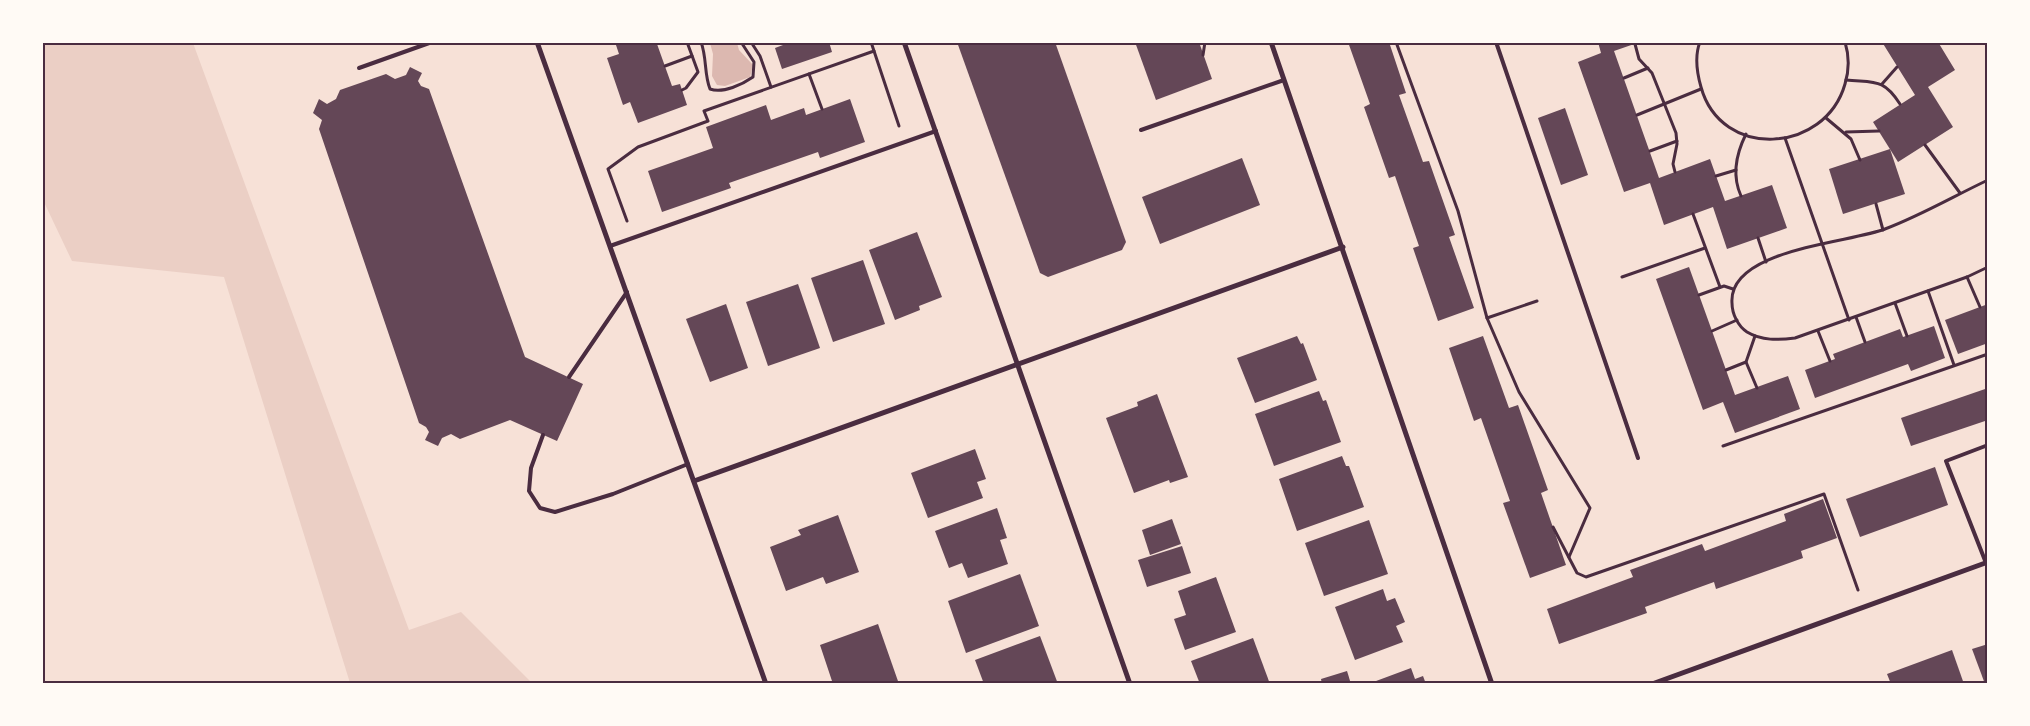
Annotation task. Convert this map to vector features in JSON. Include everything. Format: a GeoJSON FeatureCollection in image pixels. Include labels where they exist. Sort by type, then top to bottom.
{"type":"FeatureCollection","features":[{"type":"Feature","properties":{"kind":"street"},"geometry":{"type":"LineString","coordinates":[[537,42],[766,684]]}},
{"type":"Feature","properties":{"kind":"street"},"geometry":{"type":"LineString","coordinates":[[904,42],[1130,684]]}},
{"type":"Feature","properties":{"kind":"street"},"geometry":{"type":"LineString","coordinates":[[1270,42],[1343,247],[1492,684]]}},
{"type":"Feature","properties":{"kind":"street"},"geometry":{"type":"LineString","coordinates":[[694,480],[1343,247]]}},
{"type":"Feature","properties":{"kind":"street"},"geometry":{"type":"LineString","coordinates":[[1652,684],[1987,563]]}},
{"type":"Feature","properties":{"kind":"lane"},"geometry":{"type":"LineString","coordinates":[[359,68],[432,42]]}},
{"type":"Feature","properties":{"kind":"lane"},"geometry":{"type":"LineString","coordinates":[[1496,42],[1638,458]]}},
{"type":"Feature","properties":{"kind":"lane"},"geometry":{"type":"LineString","coordinates":[[1141,130],[1284,80]]}},
{"type":"Feature","properties":{"kind":"lane"},"geometry":{"type":"LineString","coordinates":[[610,246],[936,132]]}},
{"type":"Feature","properties":{"kind":"lane"},"geometry":{"type":"LineString","coordinates":[[569,377],[627,292]]}},
{"type":"Feature","properties":{"kind":"lane"},"geometry":{"type":"LineString","coordinates":[[543,435],[531,468],[529,491],[540,508],[555,512],[613,494],[688,464]]}},
{"type":"Feature","properties":{"kind":"lane"},"geometry":{"type":"LineString","coordinates":[[1987,563],[1946,461],[1988,445]]}},
{"type":"Feature","properties":{"kind":"path"},"geometry":{"type":"LineString","coordinates":[[682,90],[686,88],[698,72],[687,42]]}},
{"type":"Feature","properties":{"kind":"path"},"geometry":{"type":"LineString","coordinates":[[701,42],[706,60],[707,83],[710,89],[716,91],[746,82],[753,77],[754,62],[741,42]]}},
{"type":"Feature","properties":{"kind":"path"},"geometry":{"type":"LineString","coordinates":[[752,42],[760,56],[771,87]]}},
{"type":"Feature","properties":{"kind":"path"},"geometry":{"type":"LineString","coordinates":[[871,42],[905,143]]}},
{"type":"Feature","properties":{"kind":"path"},"geometry":{"type":"LineString","coordinates":[[1203,55],[1205,42]]}},
{"type":"Feature","properties":{"kind":"path"},"geometry":{"type":"LineString","coordinates":[[1396,42],[1458,211],[1487,318],[1520,392],[1590,508],[1569,557]]}},
{"type":"Feature","properties":{"kind":"path"},"geometry":{"type":"LineString","coordinates":[[1700,42],[1696,72],[1701,89],[1716,115],[1735,130],[1758,139],[1785,138],[1805,132],[1826,118],[1841,96],[1846,80],[1848,71],[1847,43]]}},
{"type":"Feature","properties":{"kind":"path"},"geometry":{"type":"LineString","coordinates":[[1635,44],[1639,60],[1648,68],[1676,133],[1677,141],[1673,164],[1675,172]]}},
{"type":"Feature","properties":{"kind":"path"},"geometry":{"type":"LineString","coordinates":[[633,238],[608,169],[638,147],[708,121],[704,111],[874,51]]}},
{"type":"Feature","properties":{"kind":"path"},"geometry":{"type":"LineString","coordinates":[[665,66],[692,56]]}},
{"type":"Feature","properties":{"kind":"path"},"geometry":{"type":"LineString","coordinates":[[1882,84],[1898,67]]}},
{"type":"Feature","properties":{"kind":"path"},"geometry":{"type":"LineString","coordinates":[[1624,78],[1648,68]]}},
{"type":"Feature","properties":{"kind":"path"},"geometry":{"type":"LineString","coordinates":[[810,74],[822,109]]}},
{"type":"Feature","properties":{"kind":"path"},"geometry":{"type":"LineString","coordinates":[[1846,80],[1882,84],[1891,90],[1900,104]]}},
{"type":"Feature","properties":{"kind":"path"},"geometry":{"type":"LineString","coordinates":[[1637,115],[1701,89]]}},
{"type":"Feature","properties":{"kind":"path"},"geometry":{"type":"LineString","coordinates":[[1826,118],[1845,132],[1851,139],[1860,160]]}},
{"type":"Feature","properties":{"kind":"path"},"geometry":{"type":"LineString","coordinates":[[1845,132],[1879,131]]}},
{"type":"Feature","properties":{"kind":"path"},"geometry":{"type":"LineString","coordinates":[[1741,196],[1736,170],[1738,153],[1746,134]]}},
{"type":"Feature","properties":{"kind":"path"},"geometry":{"type":"LineString","coordinates":[[1785,138],[1849,320]]}},
{"type":"Feature","properties":{"kind":"path"},"geometry":{"type":"LineString","coordinates":[[1650,151],[1677,141]]}},
{"type":"Feature","properties":{"kind":"path"},"geometry":{"type":"LineString","coordinates":[[1925,145],[1960,193]]}},
{"type":"Feature","properties":{"kind":"path"},"geometry":{"type":"LineString","coordinates":[[1716,176],[1736,170]]}},
{"type":"Feature","properties":{"kind":"path"},"geometry":{"type":"LineString","coordinates":[[1988,180],[1883,230],[1852,239],[1821,242],[1766,262],[1744,274],[1733,289],[1732,305],[1741,327],[1756,336],[1768,340],[1795,338],[1928,292],[1988,267]]}},
{"type":"Feature","properties":{"kind":"path"},"geometry":{"type":"LineString","coordinates":[[1876,204],[1883,230]]}},
{"type":"Feature","properties":{"kind":"path"},"geometry":{"type":"LineString","coordinates":[[1693,214],[1720,287]]}},
{"type":"Feature","properties":{"kind":"path"},"geometry":{"type":"LineString","coordinates":[[1758,238],[1766,262]]}},
{"type":"Feature","properties":{"kind":"path"},"geometry":{"type":"LineString","coordinates":[[1622,277],[1705,248]]}},
{"type":"Feature","properties":{"kind":"path"},"geometry":{"type":"LineString","coordinates":[[1967,277],[1980,307]]}},
{"type":"Feature","properties":{"kind":"path"},"geometry":{"type":"LineString","coordinates":[[1699,296],[1724,286],[1733,289]]}},
{"type":"Feature","properties":{"kind":"path"},"geometry":{"type":"LineString","coordinates":[[1928,292],[1954,365]]}},
{"type":"Feature","properties":{"kind":"path"},"geometry":{"type":"LineString","coordinates":[[1487,318],[1537,301]]}},
{"type":"Feature","properties":{"kind":"path"},"geometry":{"type":"LineString","coordinates":[[1895,303],[1907,336]]}},
{"type":"Feature","properties":{"kind":"path"},"geometry":{"type":"LineString","coordinates":[[1856,317],[1866,342]]}},
{"type":"Feature","properties":{"kind":"path"},"geometry":{"type":"LineString","coordinates":[[1712,331],[1737,320]]}},
{"type":"Feature","properties":{"kind":"path"},"geometry":{"type":"LineString","coordinates":[[1818,331],[1830,361]]}},
{"type":"Feature","properties":{"kind":"path"},"geometry":{"type":"LineString","coordinates":[[1756,336],[1746,362],[1757,388]]}},
{"type":"Feature","properties":{"kind":"path"},"geometry":{"type":"LineString","coordinates":[[1723,446],[1988,354]]}},
{"type":"Feature","properties":{"kind":"path"},"geometry":{"type":"LineString","coordinates":[[1726,370],[1746,362]]}},
{"type":"Feature","properties":{"kind":"path"},"geometry":{"type":"LineString","coordinates":[[1553,527],[1578,573],[1586,577],[1824,494],[1864,607]]}},
{"type":"Feature","properties":{"kind":"shaded area"},"geometry":{"type":"Polygon","coordinates":[[[43,42],[193,43],[409,630],[461,612],[532,683],[350,683],[224,277],[72,261],[43,200],[43,42]]]}},
{"type":"Feature","properties":{"kind":"shaded area"},"geometry":{"type":"Polygon","coordinates":[[[710,43],[737,43],[739,50],[753,65],[750,77],[725,86],[717,85],[712,76],[713,54],[710,43]]]}},
{"type":"Feature","properties":{"kind":"building"},"geometry":{"type":"Polygon","coordinates":[[[615,42],[661,42],[657,44],[672,86],[680,84],[687,105],[638,123],[630,102],[623,105],[607,58],[619,54],[615,42]]]}},
{"type":"Feature","properties":{"kind":"building"},"geometry":{"type":"Polygon","coordinates":[[[782,42],[829,42],[832,52],[782,69],[775,48],[783,45],[782,42]]]}},
{"type":"Feature","properties":{"kind":"building"},"geometry":{"type":"Polygon","coordinates":[[[957,42],[1055,42],[1126,242],[1122,250],[1048,277],[1040,273],[957,42]]]}},
{"type":"Feature","properties":{"kind":"building"},"geometry":{"type":"Polygon","coordinates":[[[1135,42],[1199,42],[1212,79],[1156,100],[1135,42]]]}},
{"type":"Feature","properties":{"kind":"building"},"geometry":{"type":"Polygon","coordinates":[[[1348,42],[1389,42],[1406,93],[1399,95],[1423,162],[1429,161],[1455,235],[1449,237],[1474,308],[1438,321],[1413,248],[1419,246],[1395,176],[1389,178],[1364,107],[1370,104],[1348,42]]]}},
{"type":"Feature","properties":{"kind":"building"},"geometry":{"type":"Polygon","coordinates":[[[1598,42],[1640,42],[1614,51],[1659,178],[1710,159],[1725,201],[1772,185],[1787,228],[1727,249],[1713,207],[1664,225],[1650,183],[1624,192],[1578,62],[1601,53],[1598,42]]]}},
{"type":"Feature","properties":{"kind":"building"},"geometry":{"type":"Polygon","coordinates":[[[1882,42],[1938,42],[1955,70],[1928,87],[1953,127],[1898,162],[1873,122],[1915,95],[1882,42]]]}},
{"type":"Feature","properties":{"kind":"building"},"geometry":{"type":"Polygon","coordinates":[[[410,67],[422,73],[418,81],[421,86],[429,89],[525,357],[583,384],[557,441],[510,420],[460,439],[451,434],[442,438],[438,446],[425,440],[429,432],[426,427],[419,423],[319,129],[322,120],[313,113],[319,99],[327,104],[336,99],[340,90],[386,74],[395,79],[406,75],[410,67]]]}},
{"type":"Feature","properties":{"kind":"building"},"geometry":{"type":"Polygon","coordinates":[[[850,99],[865,142],[820,158],[818,152],[729,183],[731,188],[662,212],[648,171],[713,148],[706,127],[766,105],[771,120],[804,108],[806,115],[850,99]]]}},
{"type":"Feature","properties":{"kind":"building"},"geometry":{"type":"Polygon","coordinates":[[[1565,108],[1588,175],[1561,185],[1538,118],[1565,108]]]}},
{"type":"Feature","properties":{"kind":"building"},"geometry":{"type":"Polygon","coordinates":[[[1890,149],[1905,194],[1843,214],[1829,169],[1890,149]]]}},
{"type":"Feature","properties":{"kind":"building"},"geometry":{"type":"Polygon","coordinates":[[[1242,158],[1260,205],[1160,244],[1142,197],[1242,158]]]}},
{"type":"Feature","properties":{"kind":"building"},"geometry":{"type":"Polygon","coordinates":[[[917,232],[942,297],[919,306],[920,310],[895,320],[869,250],[917,232]]]}},
{"type":"Feature","properties":{"kind":"building"},"geometry":{"type":"Polygon","coordinates":[[[863,260],[885,324],[833,342],[811,278],[863,260]]]}},
{"type":"Feature","properties":{"kind":"building"},"geometry":{"type":"Polygon","coordinates":[[[1689,267],[1735,395],[1788,376],[1800,409],[1735,433],[1723,402],[1703,410],[1656,279],[1689,267]]]}},
{"type":"Feature","properties":{"kind":"building"},"geometry":{"type":"Polygon","coordinates":[[[798,284],[820,348],[768,366],[746,302],[798,284]]]}},
{"type":"Feature","properties":{"kind":"building"},"geometry":{"type":"Polygon","coordinates":[[[726,304],[748,368],[710,382],[686,319],[726,304]]]}},
{"type":"Feature","properties":{"kind":"building"},"geometry":{"type":"Polygon","coordinates":[[[1988,304],[1988,343],[1958,354],[1945,320],[1988,304]]]}},
{"type":"Feature","properties":{"kind":"building"},"geometry":{"type":"Polygon","coordinates":[[[1934,326],[1945,358],[1911,371],[1908,364],[1815,398],[1805,370],[1835,359],[1833,354],[1900,329],[1903,337],[1934,326]]]}},
{"type":"Feature","properties":{"kind":"building"},"geometry":{"type":"Polygon","coordinates":[[[1297,336],[1301,344],[1303,343],[1317,380],[1255,403],[1237,358],[1297,336]]]}},
{"type":"Feature","properties":{"kind":"building"},"geometry":{"type":"Polygon","coordinates":[[[1483,336],[1509,408],[1518,405],[1548,490],[1541,493],[1566,565],[1530,578],[1503,503],[1510,501],[1481,418],[1474,421],[1449,348],[1483,336]]]}},
{"type":"Feature","properties":{"kind":"building"},"geometry":{"type":"Polygon","coordinates":[[[1988,388],[1988,420],[1911,446],[1901,418],[1988,388]]]}},
{"type":"Feature","properties":{"kind":"building"},"geometry":{"type":"Polygon","coordinates":[[[1319,391],[1323,401],[1326,400],[1341,442],[1274,466],[1255,414],[1319,391]]]}},
{"type":"Feature","properties":{"kind":"building"},"geometry":{"type":"Polygon","coordinates":[[[1157,394],[1188,477],[1170,483],[1169,480],[1134,493],[1106,418],[1138,406],[1137,402],[1157,394]]]}},
{"type":"Feature","properties":{"kind":"building"},"geometry":{"type":"Polygon","coordinates":[[[975,449],[986,479],[977,482],[983,498],[928,518],[911,473],[975,449]]]}},
{"type":"Feature","properties":{"kind":"building"},"geometry":{"type":"Polygon","coordinates":[[[1342,456],[1346,466],[1349,466],[1364,507],[1297,531],[1279,479],[1342,456]]]}},
{"type":"Feature","properties":{"kind":"building"},"geometry":{"type":"Polygon","coordinates":[[[1935,467],[1948,505],[1860,537],[1846,499],[1935,467]]]}},
{"type":"Feature","properties":{"kind":"building"},"geometry":{"type":"Polygon","coordinates":[[[1823,499],[1837,538],[1801,551],[1803,558],[1716,589],[1714,582],[1645,607],[1647,613],[1559,644],[1547,609],[1633,577],[1630,570],[1702,544],[1705,551],[1786,521],[1784,514],[1823,499]]]}},
{"type":"Feature","properties":{"kind":"building"},"geometry":{"type":"Polygon","coordinates":[[[997,508],[1007,538],[1000,540],[1008,564],[968,578],[962,563],[949,568],[935,531],[997,508]]]}},
{"type":"Feature","properties":{"kind":"building"},"geometry":{"type":"Polygon","coordinates":[[[838,515],[859,572],[826,584],[823,577],[786,591],[770,547],[801,535],[798,530],[838,515]]]}},
{"type":"Feature","properties":{"kind":"building"},"geometry":{"type":"Polygon","coordinates":[[[1172,519],[1181,544],[1150,555],[1142,530],[1172,519]]]}},
{"type":"Feature","properties":{"kind":"building"},"geometry":{"type":"Polygon","coordinates":[[[1369,520],[1388,574],[1324,596],[1305,543],[1369,520]]]}},
{"type":"Feature","properties":{"kind":"building"},"geometry":{"type":"Polygon","coordinates":[[[1182,546],[1191,573],[1147,587],[1138,560],[1182,546]]]}},
{"type":"Feature","properties":{"kind":"building"},"geometry":{"type":"Polygon","coordinates":[[[1020,574],[1039,626],[966,653],[948,601],[1020,574]]]}},
{"type":"Feature","properties":{"kind":"building"},"geometry":{"type":"Polygon","coordinates":[[[1216,577],[1236,632],[1185,650],[1174,619],[1186,615],[1178,591],[1216,577]]]}},
{"type":"Feature","properties":{"kind":"building"},"geometry":{"type":"Polygon","coordinates":[[[1383,589],[1387,601],[1395,598],[1405,622],[1396,626],[1403,642],[1355,660],[1335,607],[1383,589]]]}},
{"type":"Feature","properties":{"kind":"building"},"geometry":{"type":"Polygon","coordinates":[[[878,624],[899,684],[833,684],[820,645],[878,624]]]}},
{"type":"Feature","properties":{"kind":"building"},"geometry":{"type":"Polygon","coordinates":[[[1040,636],[1058,684],[984,684],[975,660],[1040,636]]]}},
{"type":"Feature","properties":{"kind":"building"},"geometry":{"type":"Polygon","coordinates":[[[1253,638],[1270,684],[1200,684],[1191,661],[1253,638]]]}},
{"type":"Feature","properties":{"kind":"building"},"geometry":{"type":"Polygon","coordinates":[[[1988,644],[1988,684],[1985,684],[1972,649],[1988,644]]]}},
{"type":"Feature","properties":{"kind":"building"},"geometry":{"type":"Polygon","coordinates":[[[1952,650],[1964,684],[1891,684],[1887,674],[1952,650]]]}},
{"type":"Feature","properties":{"kind":"building"},"geometry":{"type":"Polygon","coordinates":[[[1411,668],[1415,679],[1423,676],[1426,684],[1368,684],[1411,668]]]}},
{"type":"Feature","properties":{"kind":"building"},"geometry":{"type":"Polygon","coordinates":[[[1347,671],[1351,684],[1322,684],[1321,679],[1347,671]]]}}]}
